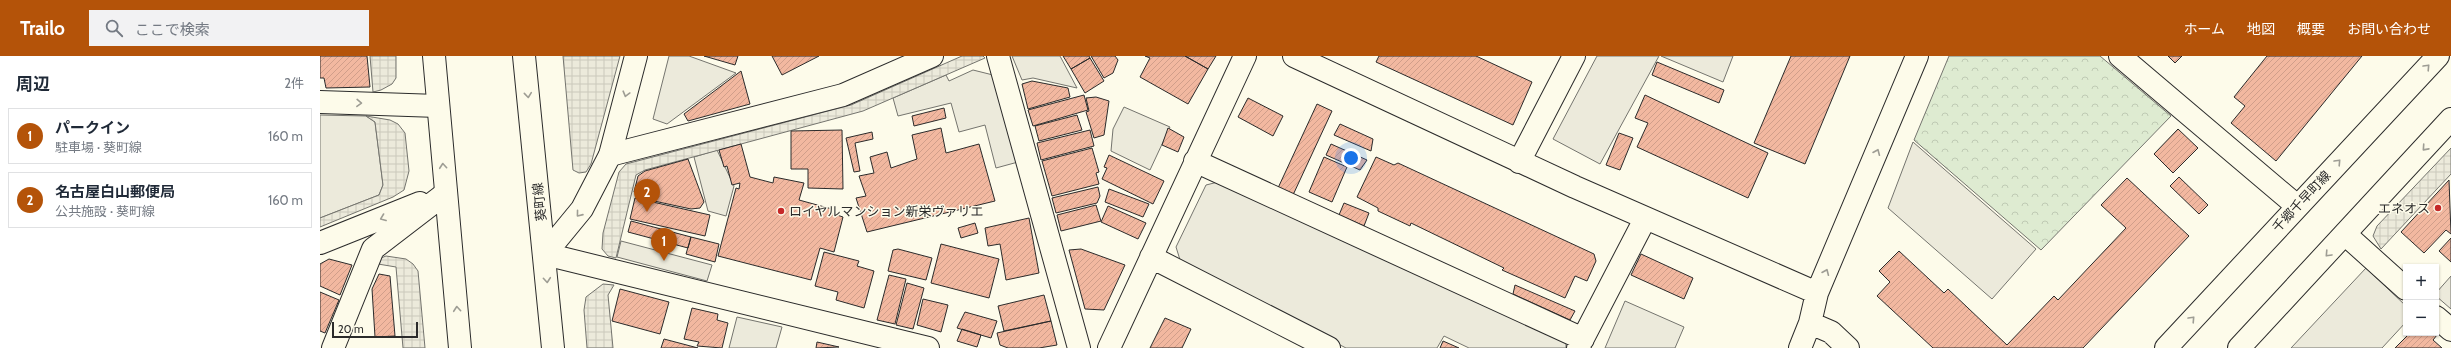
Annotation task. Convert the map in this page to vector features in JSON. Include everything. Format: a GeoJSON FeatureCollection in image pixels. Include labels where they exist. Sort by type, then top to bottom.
{"type":"FeatureCollection","features":[{"type":"Feature","properties":{"kind":"street"},"geometry":{"type":"LineString","coordinates":[[434,56],[460,348]]}},
{"type":"Feature","properties":{"kind":"street","name":"葵町線"},"geometry":{"type":"LineString","coordinates":[[524,56],[545,254],[553,348]]}},
{"type":"Feature","properties":{"kind":"street"},"geometry":{"type":"LineString","coordinates":[[636,56],[610,155],[582,209],[545,254],[928,348]]}},
{"type":"Feature","properties":{"kind":"street"},"geometry":{"type":"LineString","coordinates":[[610,155],[843,95],[932,56]]}},
{"type":"Feature","properties":{"kind":"street"},"geometry":{"type":"LineString","coordinates":[[998,56],[1079,348]]}},
{"type":"Feature","properties":{"kind":"street"},"geometry":{"type":"LineString","coordinates":[[1109,348],[1245,56]]}},
{"type":"Feature","properties":{"kind":"street"},"geometry":{"type":"LineString","coordinates":[[1294,56],[1519,162],[1645,219],[1817,293]]}},
{"type":"Feature","properties":{"kind":"street"},"geometry":{"type":"LineString","coordinates":[[1519,162],[1574,56]]}},
{"type":"Feature","properties":{"kind":"street"},"geometry":{"type":"LineString","coordinates":[[1800,348],[1810,323],[1817,293],[1917,56]]}},
{"type":"Feature","properties":{"kind":"street"},"geometry":{"type":"LineString","coordinates":[[2120,56],[2297,206]]}},
{"type":"Feature","properties":{"kind":"street","name":"千郷千早町線"},"geometry":{"type":"LineString","coordinates":[[2166,348],[2438,56]]}},
{"type":"Feature","properties":{"kind":"street"},"geometry":{"type":"LineString","coordinates":[[320,102],[438,106]]}},
{"type":"Feature","properties":{"kind":"street"},"geometry":{"type":"LineString","coordinates":[[2239,348],[2346,235],[2451,119]]}},
{"type":"Feature","properties":{"kind":"street"},"geometry":{"type":"LineString","coordinates":[[1196,160],[1580,343],[1645,219]]}},
{"type":"Feature","properties":{"kind":"street"},"geometry":{"type":"LineString","coordinates":[[320,243],[446,193]]}},
{"type":"Feature","properties":{"kind":"street"},"geometry":{"type":"LineString","coordinates":[[333,348],[373,249],[446,193]]}},
{"type":"Feature","properties":{"kind":"street"},"geometry":{"type":"LineString","coordinates":[[2346,235],[2403,286]]}},
{"type":"Feature","properties":{"kind":"street"},"geometry":{"type":"LineString","coordinates":[[1151,257],[1329,348]]}},
{"type":"Feature","properties":{"kind":"street"},"geometry":{"type":"LineString","coordinates":[[2439,320],[2451,330]]}},
{"type":"Feature","properties":{"kind":"street"},"geometry":{"type":"LineString","coordinates":[[1810,323],[1831,332],[1848,348]]}},
{"type":"Feature","properties":{"kind":"green space"},"geometry":{"type":"Polygon","coordinates":[[[1949,56],[2100,56],[2171,116],[2041,250],[1914,140],[1949,56]]]}},
{"type":"Feature","properties":{"kind":"shaded area"},"geometry":{"type":"Polygon","coordinates":[[[370,56],[396,56],[396,78],[392,84],[381,90],[373,92],[370,56]]]}},
{"type":"Feature","properties":{"kind":"shaded area"},"geometry":{"type":"Polygon","coordinates":[[[563,56],[620,56],[591,164],[586,172],[579,173],[573,170],[563,56]]]}},
{"type":"Feature","properties":{"kind":"shaded area"},"geometry":{"type":"Polygon","coordinates":[[[669,56],[689,56],[736,73],[667,124],[653,119],[669,56]]]}},
{"type":"Feature","properties":{"kind":"shaded area"},"geometry":{"type":"Polygon","coordinates":[[[962,56],[983,56],[985,58],[863,111],[645,170],[636,175],[616,258],[608,256],[602,249],[603,233],[619,172],[626,164],[851,105],[962,56]]]}},
{"type":"Feature","properties":{"kind":"shaded area"},"geometry":{"type":"Polygon","coordinates":[[[1012,56],[1060,56],[1077,88],[1033,78],[1022,80],[1012,56]]]}},
{"type":"Feature","properties":{"kind":"shaded area"},"geometry":{"type":"Polygon","coordinates":[[[1597,56],[1659,56],[1600,164],[1553,139],[1597,56]]]}},
{"type":"Feature","properties":{"kind":"shaded area"},"geometry":{"type":"Polygon","coordinates":[[[1661,56],[1733,56],[1723,82],[1661,56]]]}},
{"type":"Feature","properties":{"kind":"shaded area"},"geometry":{"type":"Polygon","coordinates":[[[973,70],[993,75],[1018,162],[996,168],[985,125],[959,132],[951,103],[898,116],[893,98],[946,75],[949,81],[973,70]]]}},
{"type":"Feature","properties":{"kind":"shaded area"},"geometry":{"type":"Polygon","coordinates":[[[1124,107],[1170,127],[1150,170],[1111,151],[1113,129],[1124,107]]]}},
{"type":"Feature","properties":{"kind":"shaded area"},"geometry":{"type":"Polygon","coordinates":[[[320,115],[366,116],[375,122],[383,185],[379,195],[320,218],[320,115]]]}},
{"type":"Feature","properties":{"kind":"shaded area"},"geometry":{"type":"Polygon","coordinates":[[[366,116],[390,120],[398,124],[405,133],[409,171],[404,190],[393,197],[320,227],[320,218],[379,195],[383,185],[375,122],[366,116]]]}},
{"type":"Feature","properties":{"kind":"shaded area"},"geometry":{"type":"Polygon","coordinates":[[[1913,142],[2036,249],[1992,299],[1888,208],[1913,142]]]}},
{"type":"Feature","properties":{"kind":"shaded area"},"geometry":{"type":"Polygon","coordinates":[[[2451,148],[2451,174],[2381,249],[2373,236],[2377,226],[2451,148]]]}},
{"type":"Feature","properties":{"kind":"shaded area"},"geometry":{"type":"Polygon","coordinates":[[[717,150],[734,186],[726,216],[708,211],[694,157],[717,150]]]}},
{"type":"Feature","properties":{"kind":"shaded area"},"geometry":{"type":"Polygon","coordinates":[[[1218,182],[1566,341],[1566,348],[1469,348],[1444,336],[1437,348],[1346,348],[1181,263],[1176,247],[1206,185],[1218,182]]]}},
{"type":"Feature","properties":{"kind":"shaded area"},"geometry":{"type":"Polygon","coordinates":[[[621,241],[712,265],[707,281],[617,257],[621,241]]]}},
{"type":"Feature","properties":{"kind":"shaded area"},"geometry":{"type":"Polygon","coordinates":[[[386,256],[406,259],[413,264],[418,271],[425,348],[403,348],[396,267],[378,264],[381,258],[386,256]]]}},
{"type":"Feature","properties":{"kind":"shaded area"},"geometry":{"type":"Polygon","coordinates":[[[2366,268],[2403,303],[2403,325],[2382,348],[2291,348],[2366,268]]]}},
{"type":"Feature","properties":{"kind":"shaded area"},"geometry":{"type":"Polygon","coordinates":[[[2451,276],[2451,309],[2439,299],[2439,290],[2451,276]]]}},
{"type":"Feature","properties":{"kind":"shaded area"},"geometry":{"type":"Polygon","coordinates":[[[603,284],[614,285],[608,295],[613,348],[587,348],[584,310],[586,297],[603,284]]]}},
{"type":"Feature","properties":{"kind":"shaded area"},"geometry":{"type":"Polygon","coordinates":[[[1625,301],[1684,327],[1675,348],[1605,348],[1625,301]]]}},
{"type":"Feature","properties":{"kind":"shaded area"},"geometry":{"type":"Polygon","coordinates":[[[737,317],[782,327],[776,348],[729,348],[737,317]]]}},
{"type":"Feature","properties":{"kind":"building"},"geometry":{"type":"Polygon","coordinates":[[[320,56],[367,56],[370,87],[326,88],[324,78],[320,78],[320,56]]]}},
{"type":"Feature","properties":{"kind":"building"},"geometry":{"type":"Polygon","coordinates":[[[704,56],[738,56],[735,65],[704,56]]]}},
{"type":"Feature","properties":{"kind":"building"},"geometry":{"type":"Polygon","coordinates":[[[772,56],[819,56],[782,75],[772,56]]]}},
{"type":"Feature","properties":{"kind":"building"},"geometry":{"type":"Polygon","coordinates":[[[1063,56],[1089,56],[1090,58],[1071,69],[1063,56]]]}},
{"type":"Feature","properties":{"kind":"building"},"geometry":{"type":"Polygon","coordinates":[[[1091,56],[1115,56],[1118,60],[1113,73],[1104,78],[1091,56]]]}},
{"type":"Feature","properties":{"kind":"building"},"geometry":{"type":"Polygon","coordinates":[[[1145,56],[1185,56],[1208,69],[1188,104],[1140,77],[1150,58],[1145,56]]]}},
{"type":"Feature","properties":{"kind":"building"},"geometry":{"type":"Polygon","coordinates":[[[1185,56],[1216,56],[1208,69],[1185,56]]]}},
{"type":"Feature","properties":{"kind":"building"},"geometry":{"type":"Polygon","coordinates":[[[1379,56],[1476,56],[1532,82],[1513,125],[1376,62],[1379,56]]]}},
{"type":"Feature","properties":{"kind":"building"},"geometry":{"type":"Polygon","coordinates":[[[1791,56],[1850,56],[1805,164],[1754,143],[1791,56]]]}},
{"type":"Feature","properties":{"kind":"building"},"geometry":{"type":"Polygon","coordinates":[[[2168,56],[2182,56],[2175,63],[2168,56]]]}},
{"type":"Feature","properties":{"kind":"building"},"geometry":{"type":"Polygon","coordinates":[[[2267,56],[2362,56],[2276,161],[2231,123],[2245,106],[2234,97],[2267,56]]]}},
{"type":"Feature","properties":{"kind":"building"},"geometry":{"type":"Polygon","coordinates":[[[1090,58],[1104,81],[1085,93],[1071,69],[1090,58]]]}},
{"type":"Feature","properties":{"kind":"building"},"geometry":{"type":"Polygon","coordinates":[[[1657,62],[1724,90],[1719,103],[1652,75],[1657,62]]]}},
{"type":"Feature","properties":{"kind":"building"},"geometry":{"type":"Polygon","coordinates":[[[741,71],[750,104],[688,121],[684,114],[741,71]]]}},
{"type":"Feature","properties":{"kind":"building"},"geometry":{"type":"Polygon","coordinates":[[[1032,81],[1068,88],[1070,97],[1028,109],[1022,84],[1032,81]]]}},
{"type":"Feature","properties":{"kind":"building"},"geometry":{"type":"Polygon","coordinates":[[[1084,95],[1088,110],[1033,126],[1028,110],[1084,95]]]}},
{"type":"Feature","properties":{"kind":"building"},"geometry":{"type":"Polygon","coordinates":[[[1645,95],[1768,153],[1748,198],[1637,147],[1648,123],[1635,118],[1645,95]]]}},
{"type":"Feature","properties":{"kind":"building"},"geometry":{"type":"Polygon","coordinates":[[[1096,97],[1109,101],[1104,135],[1094,138],[1086,112],[1089,111],[1086,98],[1096,97]]]}},
{"type":"Feature","properties":{"kind":"building"},"geometry":{"type":"Polygon","coordinates":[[[1248,98],[1283,116],[1273,136],[1238,117],[1248,98]]]}},
{"type":"Feature","properties":{"kind":"building"},"geometry":{"type":"Polygon","coordinates":[[[1317,104],[1332,111],[1293,195],[1278,188],[1317,104]]]}},
{"type":"Feature","properties":{"kind":"building"},"geometry":{"type":"Polygon","coordinates":[[[944,108],[946,118],[914,126],[912,116],[944,108]]]}},
{"type":"Feature","properties":{"kind":"building"},"geometry":{"type":"Polygon","coordinates":[[[1077,115],[1082,130],[1039,141],[1035,126],[1077,115]]]}},
{"type":"Feature","properties":{"kind":"building"},"geometry":{"type":"Polygon","coordinates":[[[1340,124],[1373,139],[1371,151],[1334,135],[1340,124]]]}},
{"type":"Feature","properties":{"kind":"building"},"geometry":{"type":"Polygon","coordinates":[[[941,128],[946,153],[979,144],[995,201],[867,232],[856,198],[866,196],[859,176],[874,173],[870,157],[887,152],[891,168],[917,159],[912,135],[941,128]]]}},
{"type":"Feature","properties":{"kind":"building"},"geometry":{"type":"Polygon","coordinates":[[[1168,128],[1184,137],[1178,152],[1162,145],[1168,128]]]}},
{"type":"Feature","properties":{"kind":"building"},"geometry":{"type":"Polygon","coordinates":[[[2178,129],[2198,148],[2173,173],[2154,154],[2178,129]]]}},
{"type":"Feature","properties":{"kind":"building"},"geometry":{"type":"Polygon","coordinates":[[[842,130],[843,189],[808,188],[808,169],[791,169],[791,131],[842,130]]]}},
{"type":"Feature","properties":{"kind":"building"},"geometry":{"type":"Polygon","coordinates":[[[1090,130],[1094,146],[1041,160],[1037,143],[1090,130]]]}},
{"type":"Feature","properties":{"kind":"building"},"geometry":{"type":"Polygon","coordinates":[[[872,132],[873,139],[855,143],[860,171],[854,172],[846,138],[872,132]]]}},
{"type":"Feature","properties":{"kind":"building"},"geometry":{"type":"Polygon","coordinates":[[[1619,133],[1633,138],[1620,170],[1606,165],[1619,133]]]}},
{"type":"Feature","properties":{"kind":"building","name":"ロイヤルマンション新栄ヴァリエ"},"geometry":{"type":"Polygon","coordinates":[[[741,144],[750,177],[773,183],[774,177],[804,183],[799,200],[832,209],[831,213],[843,217],[834,252],[820,248],[811,280],[718,256],[736,188],[739,189],[740,183],[732,185],[727,166],[724,167],[719,150],[741,144]]]}},
{"type":"Feature","properties":{"kind":"building"},"geometry":{"type":"Polygon","coordinates":[[[1331,144],[1367,160],[1360,170],[1326,155],[1331,144]]]}},
{"type":"Feature","properties":{"kind":"building"},"geometry":{"type":"Polygon","coordinates":[[[1092,148],[1099,172],[1096,173],[1099,184],[1052,196],[1042,161],[1092,148]]]}},
{"type":"Feature","properties":{"kind":"building"},"geometry":{"type":"Polygon","coordinates":[[[1109,155],[1164,181],[1153,204],[1102,179],[1107,168],[1104,167],[1109,155]]]}},
{"type":"Feature","properties":{"kind":"building"},"geometry":{"type":"Polygon","coordinates":[[[1324,157],[1347,167],[1332,202],[1309,192],[1324,157]]]}},
{"type":"Feature","properties":{"kind":"building"},"geometry":{"type":"Polygon","coordinates":[[[1376,157],[1394,165],[1398,163],[1594,254],[1596,261],[1587,281],[1575,276],[1565,298],[1502,270],[1504,268],[1411,223],[1410,226],[1378,211],[1378,208],[1357,197],[1376,157]]]}},
{"type":"Feature","properties":{"kind":"building"},"geometry":{"type":"Polygon","coordinates":[[[688,159],[704,202],[700,208],[691,209],[640,198],[640,193],[634,192],[638,176],[645,171],[688,159]]]}},
{"type":"Feature","properties":{"kind":"building"},"geometry":{"type":"Polygon","coordinates":[[[2179,177],[2208,205],[2199,214],[2170,186],[2179,177]]]}},
{"type":"Feature","properties":{"kind":"building"},"geometry":{"type":"Polygon","coordinates":[[[2127,178],[2189,236],[2083,348],[1933,348],[1877,296],[1890,282],[1879,271],[1899,251],[1944,293],[1948,289],[2007,345],[2054,296],[2058,300],[2126,228],[2101,205],[2127,178]]]}},
{"type":"Feature","properties":{"kind":"building"},"geometry":{"type":"Polygon","coordinates":[[[2449,180],[2451,234],[2446,230],[2424,253],[2401,232],[2449,180]]]}},
{"type":"Feature","properties":{"kind":"building"},"geometry":{"type":"Polygon","coordinates":[[[1098,187],[1100,196],[1097,203],[1056,213],[1052,198],[1098,187]]]}},
{"type":"Feature","properties":{"kind":"building"},"geometry":{"type":"Polygon","coordinates":[[[1109,189],[1149,204],[1143,217],[1105,202],[1109,189]]]}},
{"type":"Feature","properties":{"kind":"building"},"geometry":{"type":"Polygon","coordinates":[[[635,198],[710,215],[705,236],[630,219],[635,198]]]}},
{"type":"Feature","properties":{"kind":"building"},"geometry":{"type":"Polygon","coordinates":[[[1344,203],[1369,213],[1364,226],[1339,215],[1344,203]]]}},
{"type":"Feature","properties":{"kind":"building"},"geometry":{"type":"Polygon","coordinates":[[[1096,205],[1101,221],[1061,231],[1057,215],[1096,205]]]}},
{"type":"Feature","properties":{"kind":"building"},"geometry":{"type":"Polygon","coordinates":[[[1108,206],[1146,223],[1138,239],[1101,222],[1108,206]]]}},
{"type":"Feature","properties":{"kind":"building"},"geometry":{"type":"Polygon","coordinates":[[[1029,218],[1039,273],[1006,280],[1000,244],[988,246],[985,228],[1029,218]]]}},
{"type":"Feature","properties":{"kind":"building"},"geometry":{"type":"Polygon","coordinates":[[[631,221],[691,237],[688,248],[628,232],[631,221]]]}},
{"type":"Feature","properties":{"kind":"building"},"geometry":{"type":"Polygon","coordinates":[[[975,223],[978,233],[961,238],[958,228],[975,223]]]}},
{"type":"Feature","properties":{"kind":"building"},"geometry":{"type":"Polygon","coordinates":[[[691,237],[719,244],[715,262],[686,254],[691,237]]]}},
{"type":"Feature","properties":{"kind":"building"},"geometry":{"type":"Polygon","coordinates":[[[2451,238],[2451,262],[2439,251],[2451,238]]]}},
{"type":"Feature","properties":{"kind":"building"},"geometry":{"type":"Polygon","coordinates":[[[941,244],[999,259],[989,298],[931,283],[941,244]]]}},
{"type":"Feature","properties":{"kind":"building"},"geometry":{"type":"Polygon","coordinates":[[[898,249],[932,258],[926,280],[888,271],[893,250],[898,249]]]}},
{"type":"Feature","properties":{"kind":"building"},"geometry":{"type":"Polygon","coordinates":[[[1081,249],[1125,265],[1104,310],[1085,309],[1069,250],[1081,249]]]}},
{"type":"Feature","properties":{"kind":"building"},"geometry":{"type":"Polygon","coordinates":[[[824,252],[859,261],[857,266],[874,271],[864,308],[836,300],[838,292],[815,286],[824,252]]]}},
{"type":"Feature","properties":{"kind":"building"},"geometry":{"type":"Polygon","coordinates":[[[1641,254],[1693,278],[1684,299],[1631,275],[1641,254]]]}},
{"type":"Feature","properties":{"kind":"building"},"geometry":{"type":"Polygon","coordinates":[[[329,259],[352,265],[340,295],[320,286],[320,264],[329,259]]]}},
{"type":"Feature","properties":{"kind":"building"},"geometry":{"type":"Polygon","coordinates":[[[379,274],[390,276],[395,336],[375,337],[372,289],[379,274]]]}},
{"type":"Feature","properties":{"kind":"building"},"geometry":{"type":"Polygon","coordinates":[[[889,275],[906,279],[895,324],[877,320],[889,275]]]}},
{"type":"Feature","properties":{"kind":"building"},"geometry":{"type":"Polygon","coordinates":[[[907,283],[924,288],[913,329],[896,325],[907,283]]]}},
{"type":"Feature","properties":{"kind":"building"},"geometry":{"type":"Polygon","coordinates":[[[1515,285],[1575,311],[1570,320],[1513,294],[1515,285]]]}},
{"type":"Feature","properties":{"kind":"building"},"geometry":{"type":"Polygon","coordinates":[[[620,289],[669,302],[660,334],[612,321],[620,289]]]}},
{"type":"Feature","properties":{"kind":"building"},"geometry":{"type":"Polygon","coordinates":[[[320,292],[339,300],[325,333],[320,331],[320,292]]]}},
{"type":"Feature","properties":{"kind":"building"},"geometry":{"type":"Polygon","coordinates":[[[1044,295],[1051,321],[1004,331],[998,306],[1044,295]]]}},
{"type":"Feature","properties":{"kind":"building"},"geometry":{"type":"Polygon","coordinates":[[[923,299],[948,305],[941,332],[917,325],[923,299]]]}},
{"type":"Feature","properties":{"kind":"building"},"geometry":{"type":"Polygon","coordinates":[[[692,308],[718,314],[717,320],[728,323],[722,348],[697,346],[699,342],[684,339],[692,308]]]}},
{"type":"Feature","properties":{"kind":"building"},"geometry":{"type":"Polygon","coordinates":[[[965,312],[997,321],[991,338],[957,328],[965,312]]]}},
{"type":"Feature","properties":{"kind":"building"},"geometry":{"type":"Polygon","coordinates":[[[1165,318],[1191,329],[1182,348],[1150,348],[1165,318]]]}},
{"type":"Feature","properties":{"kind":"building"},"geometry":{"type":"Polygon","coordinates":[[[1051,321],[1057,345],[1039,348],[1008,348],[1000,345],[997,333],[1051,321]]]}},
{"type":"Feature","properties":{"kind":"building"},"geometry":{"type":"Polygon","coordinates":[[[962,329],[981,335],[977,347],[957,341],[962,329]]]}},
{"type":"Feature","properties":{"kind":"building"},"geometry":{"type":"Polygon","coordinates":[[[2407,336],[2436,336],[2433,340],[2442,348],[2395,348],[2407,336]]]}},
{"type":"Feature","properties":{"kind":"building"},"geometry":{"type":"Polygon","coordinates":[[[664,339],[698,348],[661,348],[664,339]]]}},
{"type":"Feature","properties":{"kind":"building"},"geometry":{"type":"Polygon","coordinates":[[[1443,341],[1459,348],[1440,348],[1443,341]]]}},
{"type":"Feature","properties":{"kind":"building"},"geometry":{"type":"Polygon","coordinates":[[[817,342],[839,347],[816,348],[817,342]]]}},
{"type":"Feature","properties":{"kind":"place","name":"エネオス"},"geometry":{"type":"Point","coordinates":[2438,208]}},
{"type":"Feature","properties":{"kind":"place","name":"ロイヤルマンション新栄ヴァリエ"},"geometry":{"type":"Point","coordinates":[781,211]}},
{"type":"Feature","properties":{"kind":"place","name":"名古屋白山郵便局"},"geometry":{"type":"Point","coordinates":[647,212]}},
{"type":"Feature","properties":{"kind":"place","name":"パークイン"},"geometry":{"type":"Point","coordinates":[664,261]}}]}
